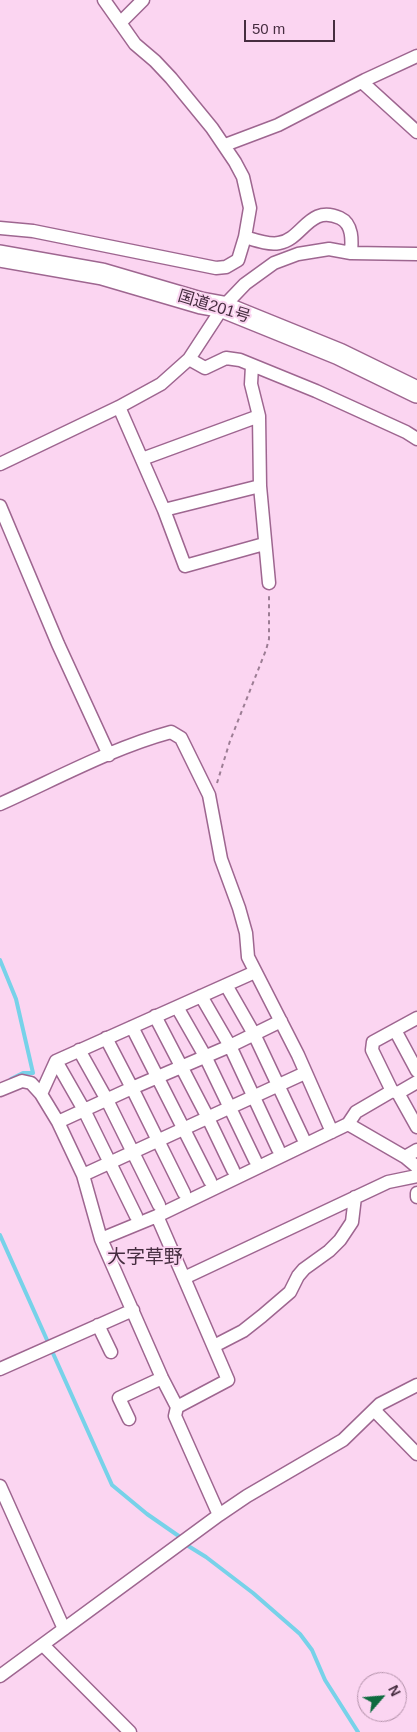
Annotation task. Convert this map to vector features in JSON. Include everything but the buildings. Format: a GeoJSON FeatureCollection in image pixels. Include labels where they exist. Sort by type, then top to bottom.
{"type":"FeatureCollection","features":[{"type":"Feature","properties":{"kind":"highway","name":"国道201号"},"geometry":{"type":"LineString","coordinates":[[0,256],[102,274],[201,303],[223,307],[339,354],[417,392]]}},
{"type":"Feature","properties":{"kind":"street"},"geometry":{"type":"LineString","coordinates":[[0,228],[33,231],[216,268],[226,267],[238,260],[245,237],[250,208],[243,177],[225,145],[171,78],[135,44],[104,0]]}},
{"type":"Feature","properties":{"kind":"street"},"geometry":{"type":"LineString","coordinates":[[120,22],[143,0]]}},
{"type":"Feature","properties":{"kind":"street"},"geometry":{"type":"LineString","coordinates":[[225,145],[278,125],[417,56]]}},
{"type":"Feature","properties":{"kind":"street"},"geometry":{"type":"LineString","coordinates":[[362,82],[417,132]]}},
{"type":"Feature","properties":{"kind":"street"},"geometry":{"type":"LineString","coordinates":[[245,237],[271,244],[281,243],[292,238],[304,224],[317,216],[330,214],[343,219],[349,228],[352,235],[351,253]]}},
{"type":"Feature","properties":{"kind":"street"},"geometry":{"type":"LineString","coordinates":[[0,464],[119,407],[161,384],[189,359],[223,307],[245,284],[274,263],[298,254],[329,249],[351,253],[417,254]]}},
{"type":"Feature","properties":{"kind":"street"},"geometry":{"type":"LineString","coordinates":[[189,359],[205,368],[226,358],[240,360],[316,391],[406,432],[417,439]]}},
{"type":"Feature","properties":{"kind":"street"},"geometry":{"type":"LineString","coordinates":[[252,366],[251,384],[259,416],[260,486],[269,583]]}},
{"type":"Feature","properties":{"kind":"street"},"geometry":{"type":"LineString","coordinates":[[119,407],[164,510],[185,566],[264,544]]}},
{"type":"Feature","properties":{"kind":"street"},"geometry":{"type":"LineString","coordinates":[[142,459],[259,416]]}},
{"type":"Feature","properties":{"kind":"street"},"geometry":{"type":"LineString","coordinates":[[164,510],[260,486]]}},
{"type":"Feature","properties":{"kind":"street"},"geometry":{"type":"LineString","coordinates":[[0,506],[58,644],[109,755]]}},
{"type":"Feature","properties":{"kind":"street"},"geometry":{"type":"LineString","coordinates":[[0,804],[154,737],[171,732],[181,738],[209,795],[221,859],[240,908],[246,933],[248,957],[254,972],[281,1021],[305,1074],[327,1131]]}},
{"type":"Feature","properties":{"kind":"street"},"geometry":{"type":"LineString","coordinates":[[41,1094],[56,1061],[254,972]]}},
{"type":"Feature","properties":{"kind":"street"},"geometry":{"type":"LineString","coordinates":[[226,985],[254,1034],[303,1138]]}},
{"type":"Feature","properties":{"kind":"street"},"geometry":{"type":"LineString","coordinates":[[201,996],[230,1046],[278,1150]]}},
{"type":"Feature","properties":{"kind":"street"},"geometry":{"type":"LineString","coordinates":[[177,1007],[205,1056],[255,1160]]}},
{"type":"Feature","properties":{"kind":"street"},"geometry":{"type":"LineString","coordinates":[[155,1016],[233,1170]]}},
{"type":"Feature","properties":{"kind":"street"},"geometry":{"type":"LineString","coordinates":[[417,1018],[373,1042],[372,1050],[417,1127]]}},
{"type":"Feature","properties":{"kind":"street"},"geometry":{"type":"LineString","coordinates":[[58,1122],[230,1046],[281,1021]]}},
{"type":"Feature","properties":{"kind":"street"},"geometry":{"type":"LineString","coordinates":[[132,1027],[210,1181]]}},
{"type":"Feature","properties":{"kind":"street"},"geometry":{"type":"LineString","coordinates":[[395,1030],[417,1071]]}},
{"type":"Feature","properties":{"kind":"street"},"geometry":{"type":"LineString","coordinates":[[106,1038],[184,1193]]}},
{"type":"Feature","properties":{"kind":"street"},"geometry":{"type":"LineString","coordinates":[[79,1050],[133,1152],[228,1380],[177,1407],[174,1416],[219,1514]]}},
{"type":"Feature","properties":{"kind":"street"},"geometry":{"type":"LineString","coordinates":[[56,1061],[111,1162],[136,1216]]}},
{"type":"Feature","properties":{"kind":"street"},"geometry":{"type":"LineString","coordinates":[[83,1175],[305,1074]]}},
{"type":"Feature","properties":{"kind":"street"},"geometry":{"type":"LineString","coordinates":[[0,1090],[22,1081],[31,1083],[41,1094],[58,1122],[83,1175],[101,1239],[162,1378],[177,1407]]}},
{"type":"Feature","properties":{"kind":"street"},"geometry":{"type":"LineString","coordinates":[[117,1225],[136,1216],[158,1210],[184,1193],[303,1138],[348,1124],[356,1112],[417,1082]]}},
{"type":"Feature","properties":{"kind":"street"},"geometry":{"type":"LineString","coordinates":[[348,1124],[405,1157],[417,1167]]}},
{"type":"Feature","properties":{"kind":"street"},"geometry":{"type":"LineString","coordinates":[[101,1239],[158,1210],[327,1131]]}},
{"type":"Feature","properties":{"kind":"street"},"geometry":{"type":"LineString","coordinates":[[405,1157],[417,1150]]}},
{"type":"Feature","properties":{"kind":"street"},"geometry":{"type":"LineString","coordinates":[[184,1278],[388,1182],[417,1176]]}},
{"type":"Feature","properties":{"kind":"street"},"geometry":{"type":"LineString","coordinates":[[214,1346],[243,1331],[269,1310],[290,1292],[304,1269],[329,1251],[340,1240],[352,1222],[355,1197]]}},
{"type":"Feature","properties":{"kind":"street"},"geometry":{"type":"LineString","coordinates":[[0,1369],[133,1310]]}},
{"type":"Feature","properties":{"kind":"street"},"geometry":{"type":"LineString","coordinates":[[98,1325],[111,1352]]}},
{"type":"Feature","properties":{"kind":"street"},"geometry":{"type":"LineString","coordinates":[[129,1419],[119,1398],[162,1378]]}},
{"type":"Feature","properties":{"kind":"street"},"geometry":{"type":"LineString","coordinates":[[0,1676],[219,1514],[343,1440],[380,1404],[417,1385]]}},
{"type":"Feature","properties":{"kind":"street"},"geometry":{"type":"LineString","coordinates":[[374,1410],[417,1454]]}},
{"type":"Feature","properties":{"kind":"street"},"geometry":{"type":"LineString","coordinates":[[0,1486],[64,1629]]}},
{"type":"Feature","properties":{"kind":"street"},"geometry":{"type":"LineString","coordinates":[[43,1645],[130,1732]]}},
{"type":"Feature","properties":{"kind":"path"},"geometry":{"type":"LineString","coordinates":[[209,795],[216,786],[230,740],[266,650],[269,639],[269,583]]}},
{"type":"Feature","properties":{"kind":"waterway"},"geometry":{"type":"LineString","coordinates":[[0,960],[16,999],[33,1073],[23,1073],[11,1079]]}},
{"type":"Feature","properties":{"kind":"waterway"},"geometry":{"type":"LineString","coordinates":[[0,1235],[112,1485],[147,1514],[183,1539]]}},
{"type":"Feature","properties":{"kind":"waterway"},"geometry":{"type":"LineString","coordinates":[[185,1544],[206,1557],[253,1593],[300,1634],[312,1650],[325,1680],[358,1732]]}},
{"type":"Feature","properties":{"kind":"district","name":"大字草野"},"geometry":{"type":"Point","coordinates":[145,1258]}}]}
